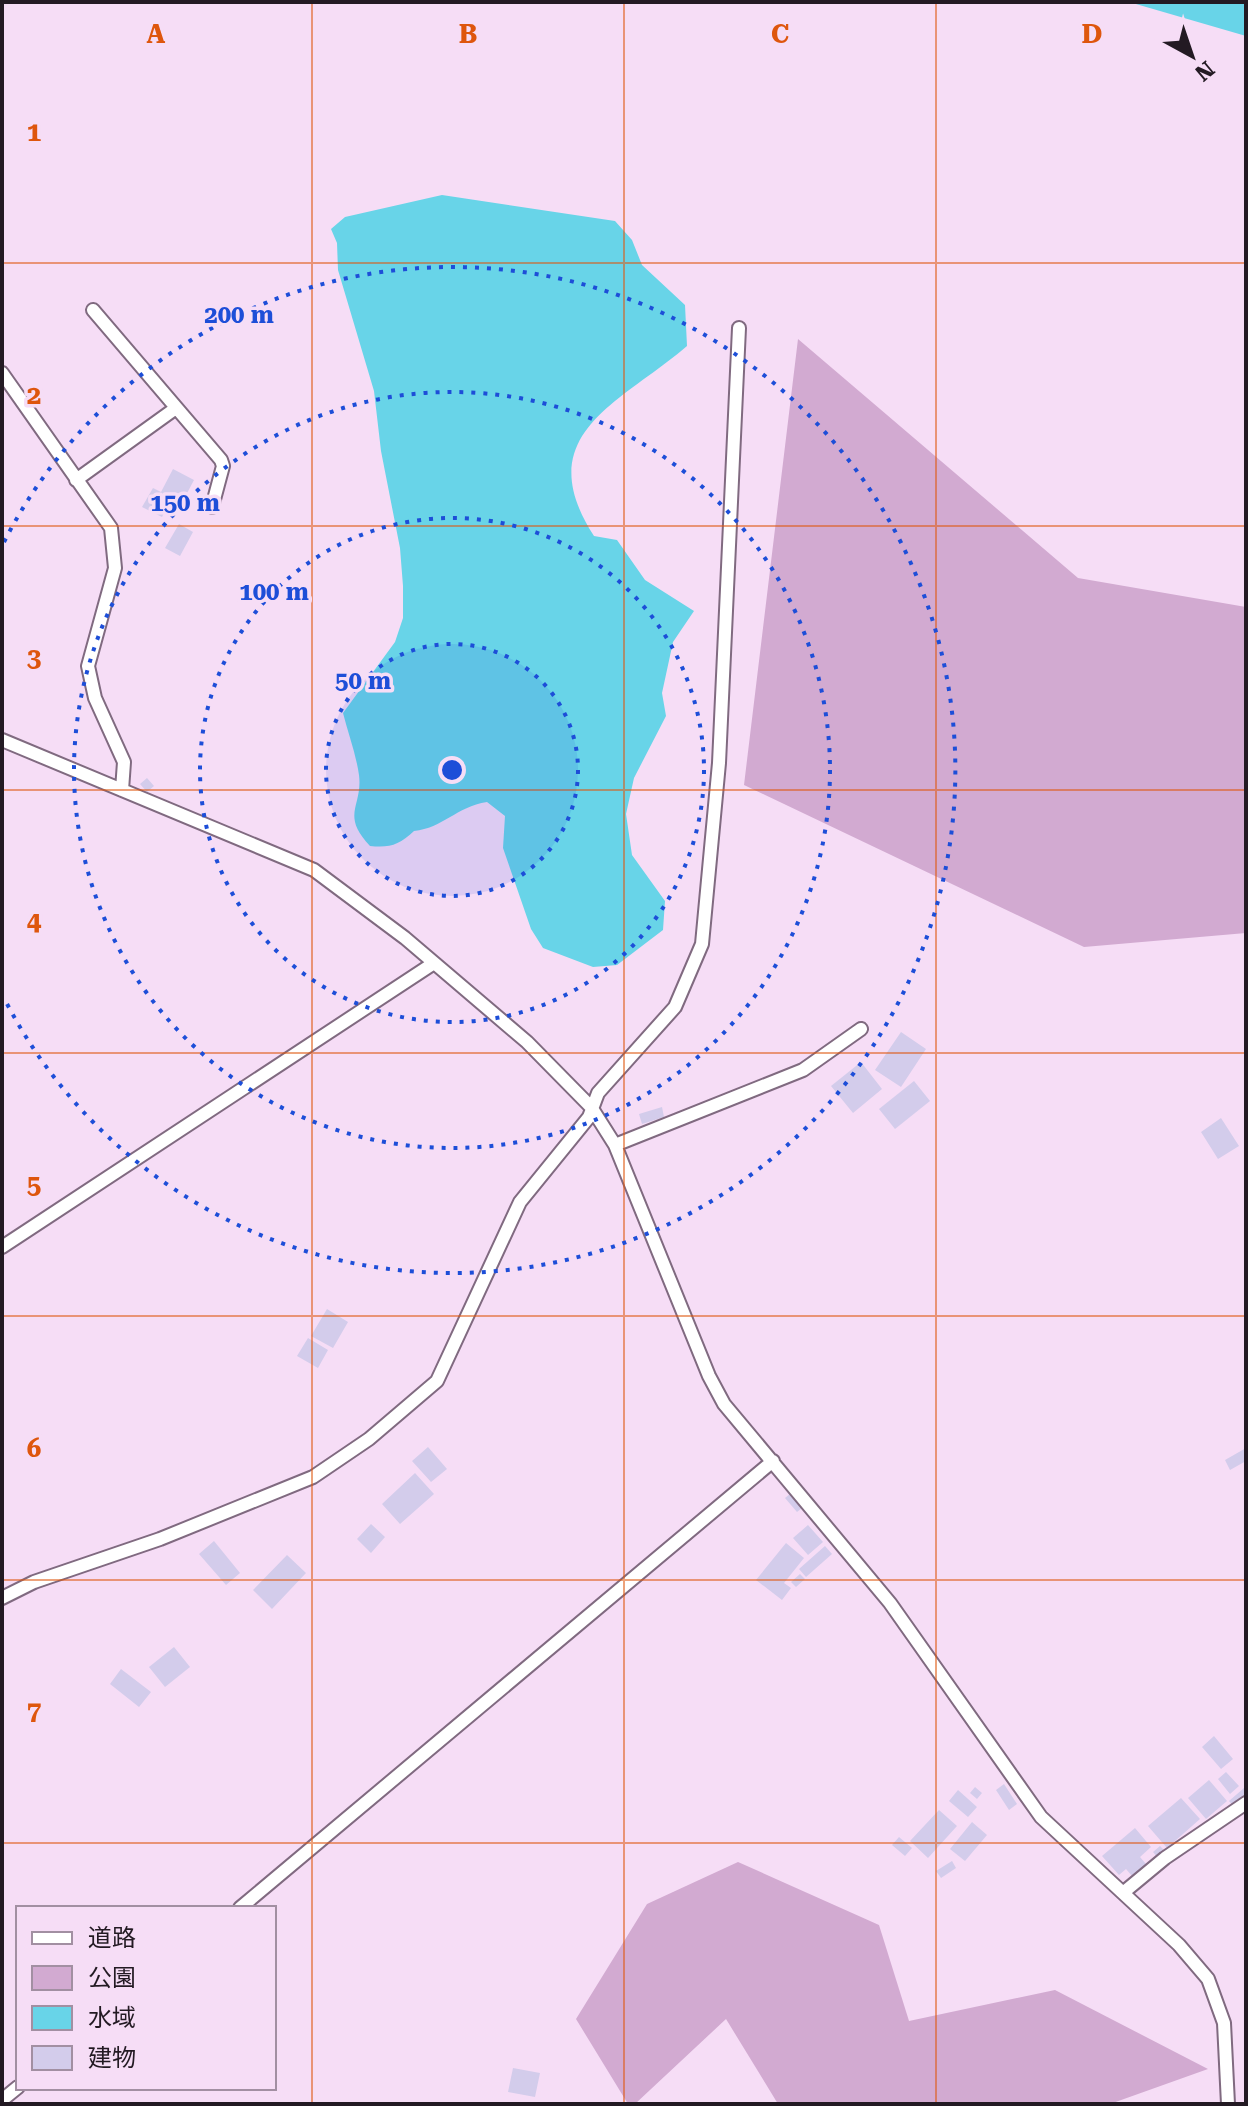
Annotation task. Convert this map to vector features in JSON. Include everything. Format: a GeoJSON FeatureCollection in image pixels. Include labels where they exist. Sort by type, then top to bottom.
{"type":"FeatureCollection","features":[{"type":"Feature","properties":{"kind":"street"},"geometry":{"type":"LineString","coordinates":[[93,310],[223,466],[212,507]]}},
{"type":"Feature","properties":{"kind":"street"},"geometry":{"type":"LineString","coordinates":[[2,1598],[34,1582],[160,1539],[313,1477],[421,1397],[437,1381],[520,1202],[589,1117],[598,1093],[675,1007],[702,944],[719,763],[739,328]]}},
{"type":"Feature","properties":{"kind":"street"},"geometry":{"type":"LineString","coordinates":[[2,373],[101,511],[114,540],[115,568],[88,666],[95,698],[124,762],[122,790]]}},
{"type":"Feature","properties":{"kind":"street"},"geometry":{"type":"LineString","coordinates":[[76,480],[176,408]]}},
{"type":"Feature","properties":{"kind":"street"},"geometry":{"type":"LineString","coordinates":[[2,740],[314,870],[434,963],[551,1064],[591,1107],[615,1145],[724,1404],[890,1603],[1041,1817],[1179,1945],[1208,1979],[1224,2023],[1228,2104]]}},
{"type":"Feature","properties":{"kind":"street"},"geometry":{"type":"LineString","coordinates":[[2,1247],[434,963]]}},
{"type":"Feature","properties":{"kind":"street"},"geometry":{"type":"LineString","coordinates":[[615,1145],[803,1070],[861,1029]]}},
{"type":"Feature","properties":{"kind":"street"},"geometry":{"type":"LineString","coordinates":[[242,1906],[773,1461]]}},
{"type":"Feature","properties":{"kind":"street"},"geometry":{"type":"LineString","coordinates":[[1124,1892],[1165,1858],[1246,1803]]}},
{"type":"Feature","properties":{"kind":"green space"},"geometry":{"type":"Polygon","coordinates":[[[798,339],[1078,578],[1246,607],[1246,933],[1084,947],[744,785],[798,339]]]}},
{"type":"Feature","properties":{"kind":"green space"},"geometry":{"type":"Polygon","coordinates":[[[738,1862],[879,1925],[909,2021],[1055,1990],[1208,2069],[1110,2104],[778,2104],[726,2019],[635,2104],[628,2104],[576,2019],[647,1904],[738,1862]]]}},
{"type":"Feature","properties":{"kind":"water"},"geometry":{"type":"Polygon","coordinates":[[[1129,2],[1246,2],[1246,36],[1129,2]]]}},
{"type":"Feature","properties":{"kind":"water"},"geometry":{"type":"Polygon","coordinates":[[[442,195],[615,221],[632,240],[642,265],[685,305],[687,346],[611,404],[591,424],[577,446],[571,471],[576,501],[594,536],[617,540],[645,580],[694,611],[673,642],[662,693],[666,716],[634,778],[626,814],[632,855],[665,901],[663,930],[617,965],[593,967],[543,948],[531,929],[503,848],[505,816],[487,802],[414,831],[389,846],[370,846],[354,818],[359,775],[343,713],[395,642],[403,618],[403,586],[400,548],[381,451],[374,391],[338,270],[337,243],[331,229],[345,217],[442,195]]]}},
{"type":"Feature","properties":{"kind":"building"},"geometry":{"type":"Polygon","coordinates":[[[173,469],[194,480],[174,518],[164,513],[162,517],[142,507],[153,488],[161,492],[173,469]]]}},
{"type":"Feature","properties":{"kind":"building"},"geometry":{"type":"Polygon","coordinates":[[[179,524],[193,532],[180,556],[165,548],[179,524]]]}},
{"type":"Feature","properties":{"kind":"building"},"geometry":{"type":"Polygon","coordinates":[[[147,778],[154,786],[147,792],[140,784],[147,778]]]}},
{"type":"Feature","properties":{"kind":"building"},"geometry":{"type":"Polygon","coordinates":[[[901,1032],[926,1049],[901,1087],[875,1070],[901,1032]]]}},
{"type":"Feature","properties":{"kind":"building"},"geometry":{"type":"Polygon","coordinates":[[[861,1062],[882,1089],[853,1113],[831,1086],[861,1062]]]}},
{"type":"Feature","properties":{"kind":"building"},"geometry":{"type":"Polygon","coordinates":[[[914,1081],[930,1101],[895,1129],[879,1109],[914,1081]]]}},
{"type":"Feature","properties":{"kind":"building"},"geometry":{"type":"Polygon","coordinates":[[[662,1107],[664,1117],[642,1124],[639,1114],[662,1107]]]}},
{"type":"Feature","properties":{"kind":"building"},"geometry":{"type":"Polygon","coordinates":[[[1221,1118],[1239,1146],[1218,1159],[1201,1132],[1221,1118]]]}},
{"type":"Feature","properties":{"kind":"building"},"geometry":{"type":"Polygon","coordinates":[[[327,1309],[348,1322],[333,1348],[311,1336],[327,1309]]]}},
{"type":"Feature","properties":{"kind":"building"},"geometry":{"type":"Polygon","coordinates":[[[308,1338],[328,1350],[318,1368],[297,1356],[308,1338]]]}},
{"type":"Feature","properties":{"kind":"building"},"geometry":{"type":"Polygon","coordinates":[[[428,1447],[447,1469],[431,1482],[412,1461],[428,1447]]]}},
{"type":"Feature","properties":{"kind":"building"},"geometry":{"type":"Polygon","coordinates":[[[1246,1448],[1246,1461],[1230,1470],[1225,1460],[1246,1448]]]}},
{"type":"Feature","properties":{"kind":"building"},"geometry":{"type":"Polygon","coordinates":[[[415,1473],[434,1494],[400,1524],[382,1504],[415,1473]]]}},
{"type":"Feature","properties":{"kind":"building"},"geometry":{"type":"Polygon","coordinates":[[[790,1494],[802,1508],[797,1512],[785,1498],[790,1494]]]}},
{"type":"Feature","properties":{"kind":"building"},"geometry":{"type":"Polygon","coordinates":[[[371,1524],[385,1537],[371,1553],[357,1539],[371,1524]]]}},
{"type":"Feature","properties":{"kind":"building"},"geometry":{"type":"Polygon","coordinates":[[[808,1525],[823,1542],[808,1555],[793,1538],[808,1525]]]}},
{"type":"Feature","properties":{"kind":"building"},"geometry":{"type":"Polygon","coordinates":[[[214,1541],[240,1573],[226,1585],[199,1554],[214,1541]]]}},
{"type":"Feature","properties":{"kind":"building"},"geometry":{"type":"Polygon","coordinates":[[[786,1543],[804,1558],[784,1583],[791,1588],[782,1600],[756,1580],[786,1543]]]}},
{"type":"Feature","properties":{"kind":"building"},"geometry":{"type":"Polygon","coordinates":[[[825,1546],[832,1554],[806,1577],[799,1569],[825,1546]]]}},
{"type":"Feature","properties":{"kind":"building"},"geometry":{"type":"Polygon","coordinates":[[[287,1555],[306,1573],[272,1609],[253,1590],[287,1555]]]}},
{"type":"Feature","properties":{"kind":"building"},"geometry":{"type":"Polygon","coordinates":[[[800,1574],[805,1579],[796,1587],[791,1582],[800,1574]]]}},
{"type":"Feature","properties":{"kind":"building"},"geometry":{"type":"Polygon","coordinates":[[[174,1647],[190,1667],[165,1687],[149,1667],[174,1647]]]}},
{"type":"Feature","properties":{"kind":"building"},"geometry":{"type":"Polygon","coordinates":[[[121,1669],[151,1692],[139,1707],[110,1684],[121,1669]]]}},
{"type":"Feature","properties":{"kind":"building"},"geometry":{"type":"Polygon","coordinates":[[[1214,1736],[1233,1759],[1221,1769],[1202,1747],[1214,1736]]]}},
{"type":"Feature","properties":{"kind":"building"},"geometry":{"type":"Polygon","coordinates":[[[1226,1772],[1239,1786],[1230,1794],[1218,1779],[1226,1772]]]}},
{"type":"Feature","properties":{"kind":"building"},"geometry":{"type":"Polygon","coordinates":[[[1209,1780],[1227,1801],[1206,1819],[1188,1798],[1209,1780]]]}},
{"type":"Feature","properties":{"kind":"building"},"geometry":{"type":"Polygon","coordinates":[[[1004,1784],[1017,1804],[1009,1810],[996,1790],[1004,1784]]]}},
{"type":"Feature","properties":{"kind":"building"},"geometry":{"type":"Polygon","coordinates":[[[975,1787],[982,1793],[977,1799],[970,1793],[975,1787]]]}},
{"type":"Feature","properties":{"kind":"building"},"geometry":{"type":"Polygon","coordinates":[[[1244,1788],[1246,1797],[1234,1807],[1229,1801],[1244,1788]]]}},
{"type":"Feature","properties":{"kind":"building"},"geometry":{"type":"Polygon","coordinates":[[[958,1790],[977,1807],[968,1817],[949,1801],[958,1790]]]}},
{"type":"Feature","properties":{"kind":"building"},"geometry":{"type":"Polygon","coordinates":[[[1181,1798],[1200,1819],[1167,1848],[1148,1826],[1181,1798]]]}},
{"type":"Feature","properties":{"kind":"building"},"geometry":{"type":"Polygon","coordinates":[[[939,1810],[957,1826],[928,1858],[910,1841],[939,1810]]]}},
{"type":"Feature","properties":{"kind":"building"},"geometry":{"type":"Polygon","coordinates":[[[972,1822],[987,1835],[965,1861],[950,1849],[972,1822]]]}},
{"type":"Feature","properties":{"kind":"building"},"geometry":{"type":"Polygon","coordinates":[[[1135,1828],[1151,1847],[1140,1857],[1146,1864],[1132,1876],[1126,1869],[1119,1875],[1102,1856],[1135,1828]]]}},
{"type":"Feature","properties":{"kind":"building"},"geometry":{"type":"Polygon","coordinates":[[[899,1837],[912,1848],[905,1856],[892,1845],[899,1837]]]}},
{"type":"Feature","properties":{"kind":"building"},"geometry":{"type":"Polygon","coordinates":[[[1160,1846],[1166,1852],[1158,1858],[1153,1852],[1160,1846]]]}},
{"type":"Feature","properties":{"kind":"building"},"geometry":{"type":"Polygon","coordinates":[[[952,1861],[956,1868],[941,1878],[936,1871],[952,1861]]]}},
{"type":"Feature","properties":{"kind":"building"},"geometry":{"type":"Polygon","coordinates":[[[513,2068],[540,2073],[535,2097],[508,2092],[513,2068]]]}}]}
